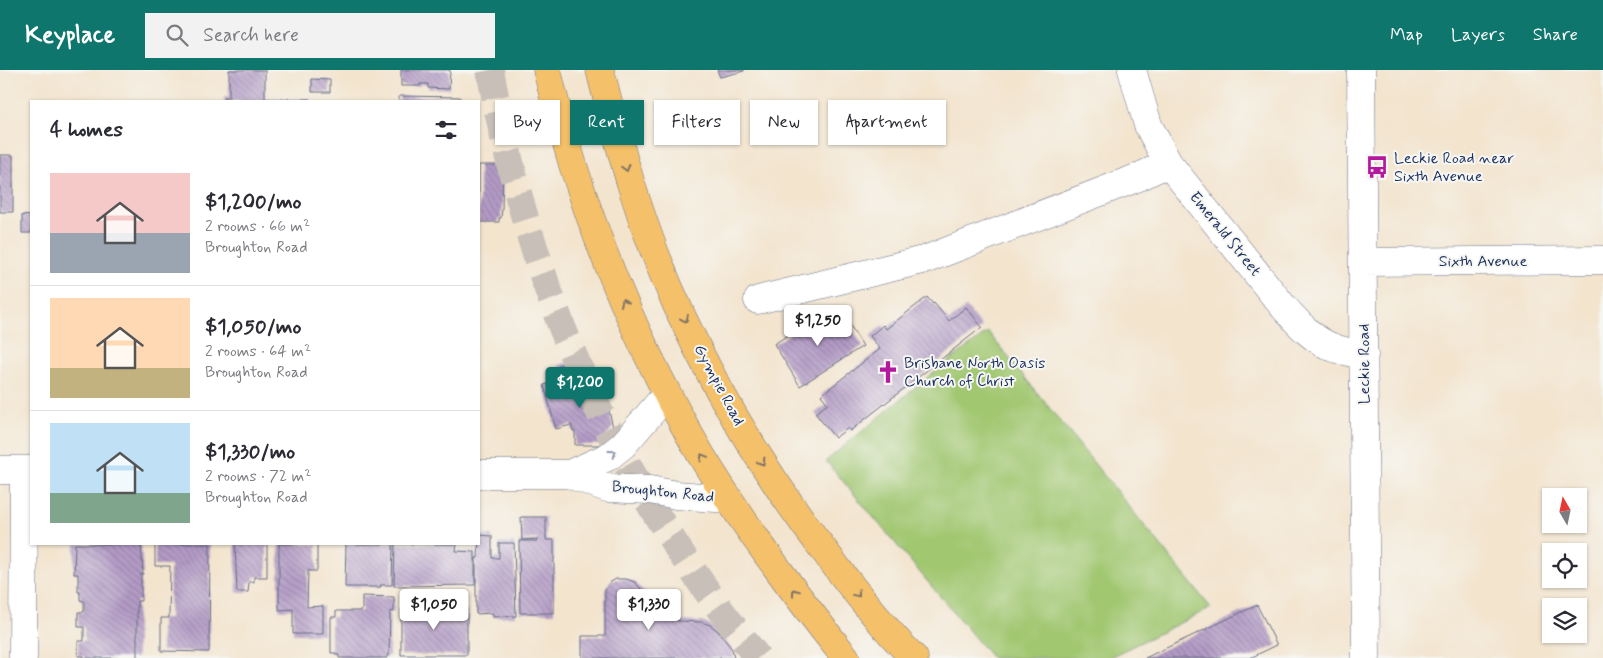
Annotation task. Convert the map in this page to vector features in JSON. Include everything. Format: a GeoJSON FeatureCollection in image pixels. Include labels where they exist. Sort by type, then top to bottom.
{"type":"FeatureCollection","features":[{"type":"Feature","properties":{"kind":"highway"},"geometry":{"type":"LineString","coordinates":[[547,70],[570,158],[605,257],[630,316],[667,394],[701,454],[773,563],[846,658]]}},
{"type":"Feature","properties":{"kind":"highway","name":"Gympie Road"},"geometry":{"type":"LineString","coordinates":[[600,70],[632,188],[650,238],[670,288],[720,390],[761,460],[801,521],[853,589],[914,658]]}},
{"type":"Feature","properties":{"kind":"street","name":"Emerald Street"},"geometry":{"type":"LineString","coordinates":[[1132,70],[1148,125],[1168,163],[1300,325],[1336,349],[1364,355]]}},
{"type":"Feature","properties":{"kind":"street","name":"Leckie Road"},"geometry":{"type":"LineString","coordinates":[[1361,70],[1366,658]]}},
{"type":"Feature","properties":{"kind":"street"},"geometry":{"type":"LineString","coordinates":[[758,300],[927,259],[1130,181],[1168,163]]}},
{"type":"Feature","properties":{"kind":"street","name":"Sixth Avenue"},"geometry":{"type":"LineString","coordinates":[[1364,262],[1603,260]]}},
{"type":"Feature","properties":{"kind":"street","name":"Broughton Road"},"geometry":{"type":"LineString","coordinates":[[569,474],[608,457],[623,445],[667,394]]}},
{"type":"Feature","properties":{"kind":"street"},"geometry":{"type":"LineString","coordinates":[[18,470],[23,658]]}},
{"type":"Feature","properties":{"kind":"street","name":"Broughton Road"},"geometry":{"type":"LineString","coordinates":[[480,474],[569,474],[608,488],[729,498]]}},
{"type":"Feature","properties":{"kind":"green space"},"geometry":{"type":"Polygon","coordinates":[[[988,332],[1211,608],[1108,658],[992,658],[826,461],[930,375],[988,332]]]}},
{"type":"Feature","properties":{"kind":"building"},"geometry":{"type":"Polygon","coordinates":[[[229,70],[265,70],[265,99],[310,100],[224,100],[224,97],[229,97],[229,70]]]}},
{"type":"Feature","properties":{"kind":"building"},"geometry":{"type":"Polygon","coordinates":[[[401,70],[450,70],[449,89],[428,88],[428,84],[401,86],[401,70]]]}},
{"type":"Feature","properties":{"kind":"building"},"geometry":{"type":"Polygon","coordinates":[[[717,70],[744,70],[744,71],[720,77],[717,70]]]}},
{"type":"Feature","properties":{"kind":"building"},"geometry":{"type":"Polygon","coordinates":[[[312,79],[330,80],[330,92],[312,92],[312,79]]]}},
{"type":"Feature","properties":{"kind":"building"},"geometry":{"type":"Polygon","coordinates":[[[399,96],[460,97],[460,100],[399,100],[399,96]]]}},
{"type":"Feature","properties":{"kind":"building"},"geometry":{"type":"Polygon","coordinates":[[[0,155],[13,155],[13,212],[0,212],[0,155]]]}},
{"type":"Feature","properties":{"kind":"building"},"geometry":{"type":"Polygon","coordinates":[[[480,165],[503,165],[502,209],[499,222],[480,222],[480,165]]]}},
{"type":"Feature","properties":{"kind":"building"},"geometry":{"type":"Polygon","coordinates":[[[22,215],[30,216],[30,233],[22,233],[22,215]]]}},
{"type":"Feature","properties":{"kind":"building","name":"Brisbane North Oasis Church of Christ"},"geometry":{"type":"Polygon","coordinates":[[[927,297],[949,321],[966,307],[982,327],[850,431],[848,428],[835,438],[815,413],[828,404],[821,395],[880,349],[870,336],[883,325],[886,329],[927,297]]]}},
{"type":"Feature","properties":{"kind":"building"},"geometry":{"type":"Polygon","coordinates":[[[823,313],[829,322],[843,314],[863,346],[800,386],[774,344],[823,313]]]}},
{"type":"Feature","properties":{"kind":"building"},"geometry":{"type":"Polygon","coordinates":[[[569,362],[572,371],[562,374],[559,365],[569,362]]]}},
{"type":"Feature","properties":{"kind":"building"},"geometry":{"type":"Polygon","coordinates":[[[584,374],[587,388],[602,383],[613,427],[599,445],[575,445],[575,431],[573,431],[571,425],[556,429],[544,385],[584,374]]]}},
{"type":"Feature","properties":{"kind":"building"},"geometry":{"type":"Polygon","coordinates":[[[521,517],[546,517],[546,540],[554,540],[554,613],[520,613],[519,541],[537,541],[537,539],[522,540],[521,517]]]}},
{"type":"Feature","properties":{"kind":"building"},"geometry":{"type":"Polygon","coordinates":[[[480,535],[492,536],[492,558],[499,558],[499,543],[514,543],[516,616],[493,617],[493,613],[476,614],[476,558],[478,558],[480,535]]]}},
{"type":"Feature","properties":{"kind":"building"},"geometry":{"type":"Polygon","coordinates":[[[75,545],[141,545],[143,574],[141,574],[141,601],[137,601],[137,658],[84,658],[84,656],[78,656],[78,641],[84,641],[84,627],[78,627],[78,612],[84,612],[84,601],[80,600],[80,592],[78,592],[78,574],[74,574],[75,545]]]}},
{"type":"Feature","properties":{"kind":"building"},"geometry":{"type":"Polygon","coordinates":[[[155,545],[210,545],[209,652],[161,651],[161,618],[169,618],[170,566],[155,566],[155,545]]]}},
{"type":"Feature","properties":{"kind":"building"},"geometry":{"type":"Polygon","coordinates":[[[235,545],[267,545],[267,577],[254,577],[254,582],[249,582],[248,592],[237,592],[235,545]]]}},
{"type":"Feature","properties":{"kind":"building"},"geometry":{"type":"Polygon","coordinates":[[[279,545],[317,545],[317,571],[308,571],[307,607],[323,606],[323,634],[293,634],[293,609],[279,610],[279,545]]]}},
{"type":"Feature","properties":{"kind":"building"},"geometry":{"type":"Polygon","coordinates":[[[346,545],[393,545],[392,585],[380,585],[381,587],[345,587],[346,545]]]}},
{"type":"Feature","properties":{"kind":"building"},"geometry":{"type":"Polygon","coordinates":[[[395,545],[457,545],[456,551],[475,552],[475,585],[394,586],[395,545]]]}},
{"type":"Feature","properties":{"kind":"building"},"geometry":{"type":"Polygon","coordinates":[[[616,579],[626,579],[635,582],[663,615],[669,618],[710,625],[718,631],[732,649],[734,658],[582,658],[582,636],[605,636],[605,590],[609,583],[616,579]]]}},
{"type":"Feature","properties":{"kind":"building"},"geometry":{"type":"Polygon","coordinates":[[[362,596],[394,597],[394,612],[390,611],[389,656],[387,658],[339,658],[339,655],[336,655],[336,653],[331,653],[331,617],[336,617],[336,611],[362,611],[362,596]]]}},
{"type":"Feature","properties":{"kind":"building"},"geometry":{"type":"Polygon","coordinates":[[[414,603],[430,603],[430,609],[438,609],[439,604],[455,604],[455,609],[467,609],[467,655],[401,655],[401,609],[414,608],[414,603]]]}},
{"type":"Feature","properties":{"kind":"building"},"geometry":{"type":"Polygon","coordinates":[[[1257,605],[1277,645],[1250,658],[1145,658],[1257,605]]]}},
{"type":"Feature","properties":{"kind":"tunnel"},"geometry":{"type":"LineString","coordinates":[[490,70],[505,144],[536,253],[561,324],[589,391],[621,453],[656,514],[694,573],[758,658]]}},
{"type":"Feature","properties":{"kind":"place","name":"Leckie Road near Sixth Avenue"},"geometry":{"type":"Point","coordinates":[1377,167]}},
{"type":"Feature","properties":{"kind":"place","name":"Brisbane North Oasis Church of Christ"},"geometry":{"type":"Point","coordinates":[888,372]}}]}
